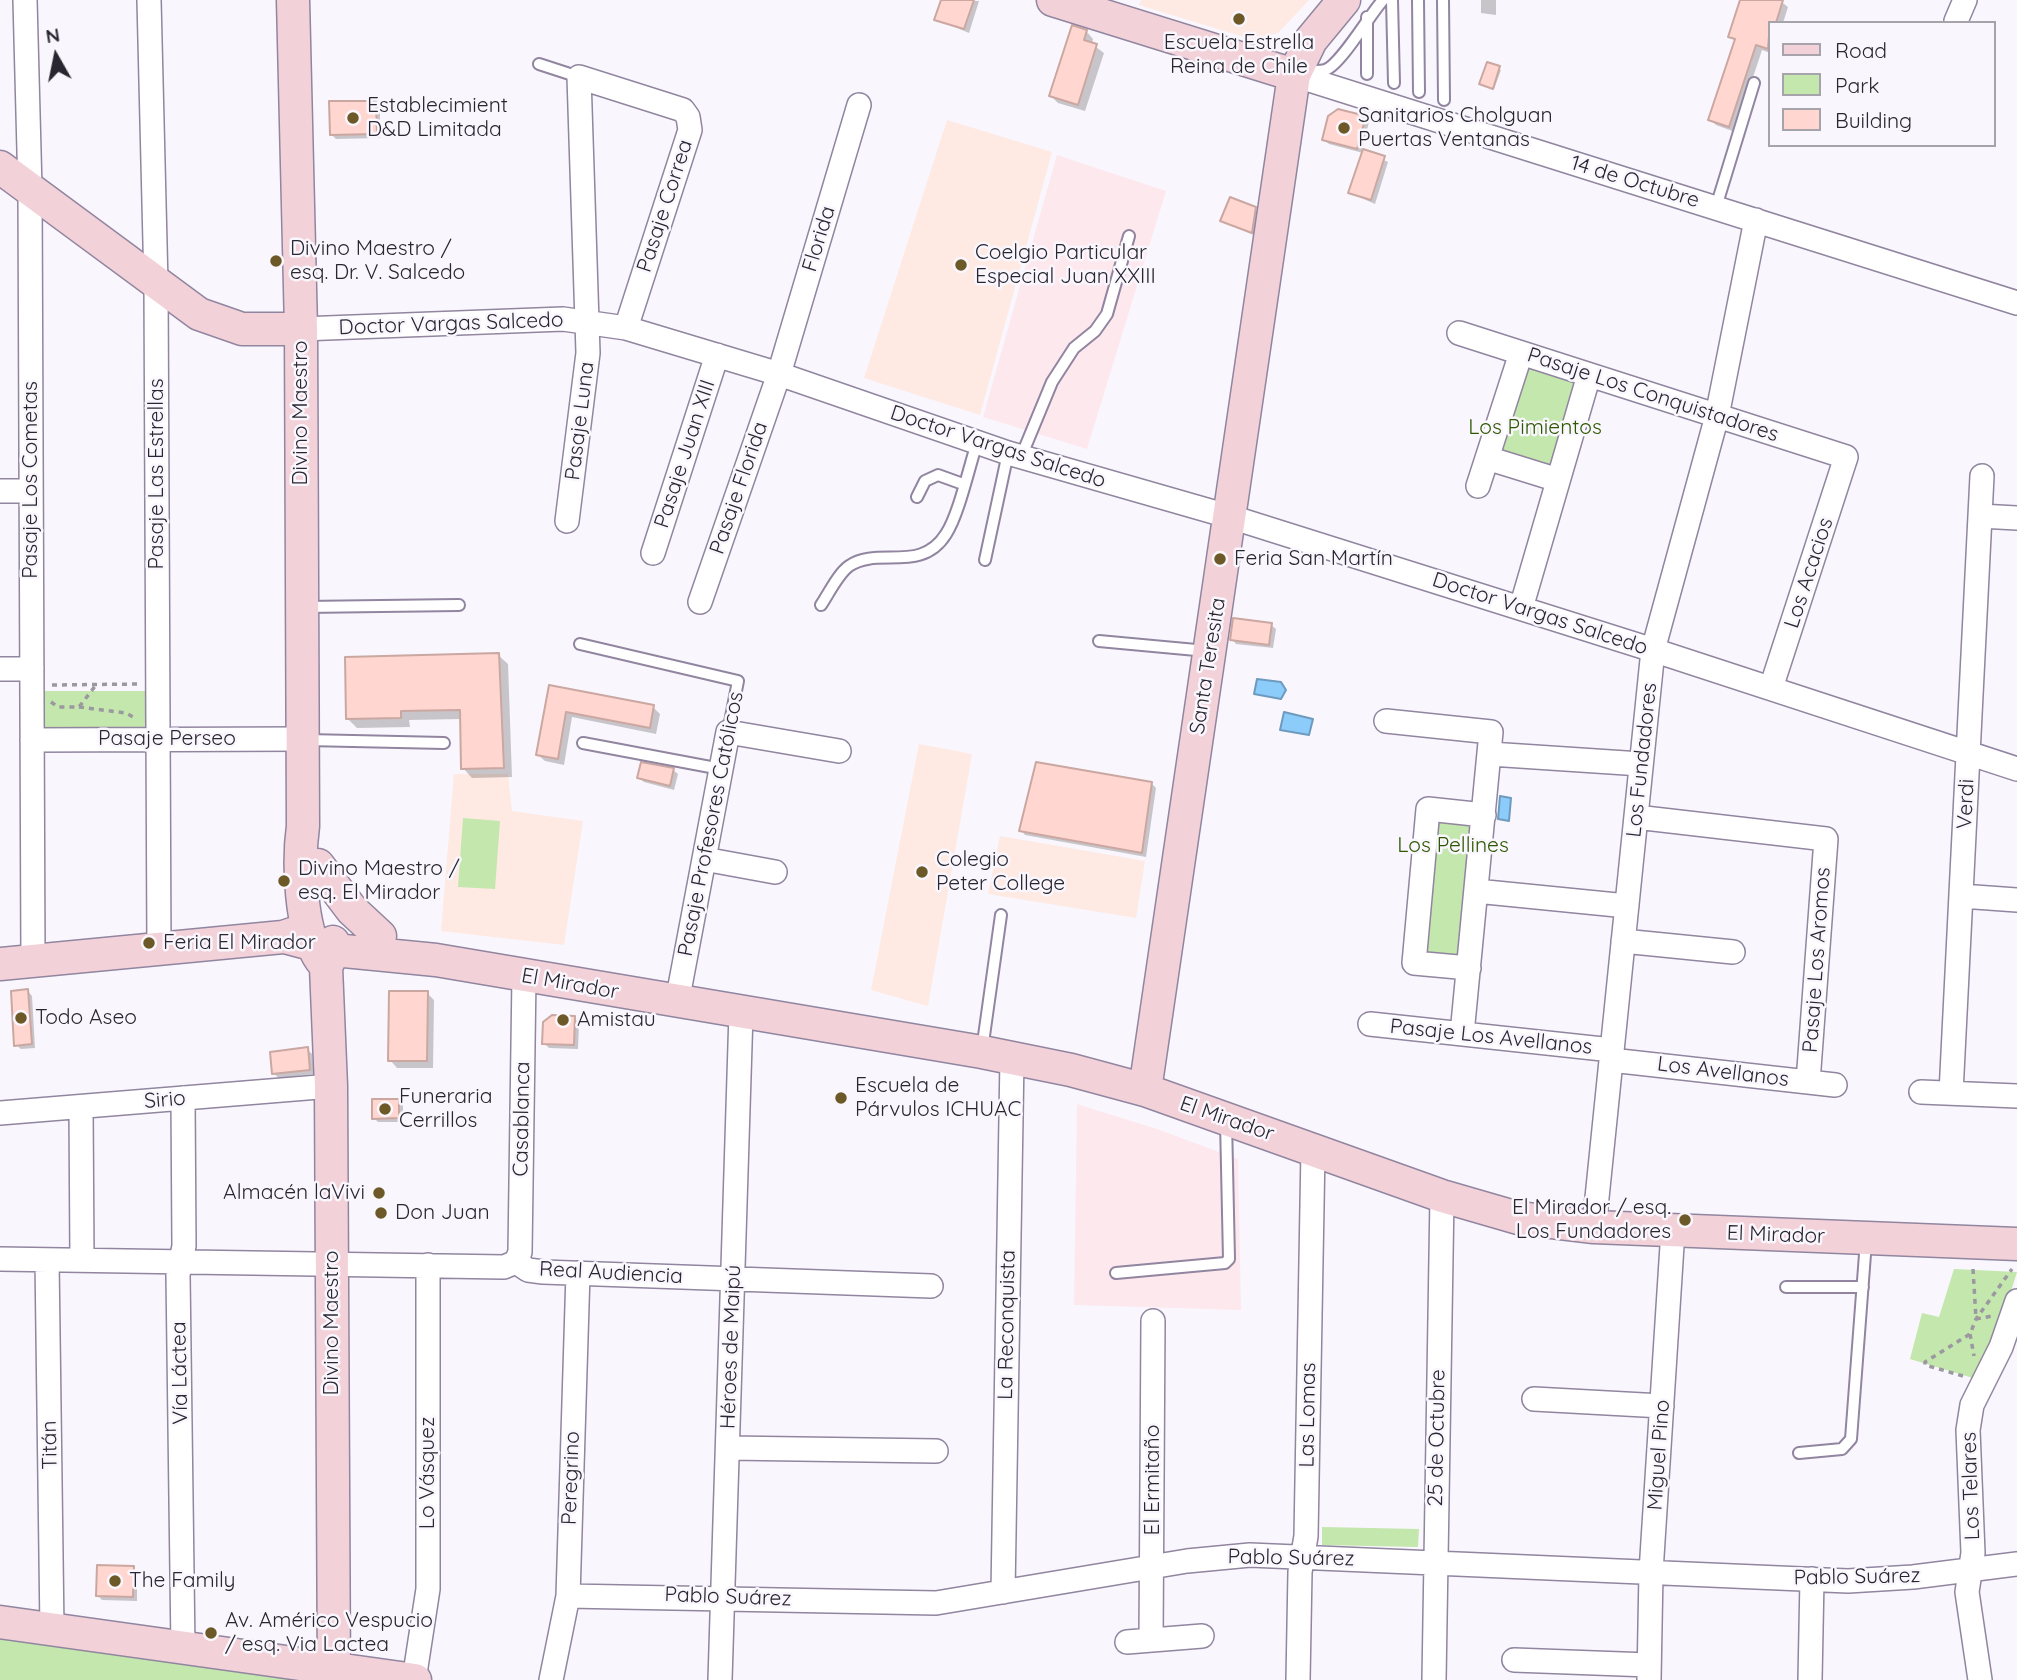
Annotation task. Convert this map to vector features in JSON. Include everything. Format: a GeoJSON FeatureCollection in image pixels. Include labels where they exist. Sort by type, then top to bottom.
{"type":"FeatureCollection","features":[{"type":"Feature","properties":{"kind":"street","name":"Pasaje Los Cometas"},"geometry":{"type":"LineString","coordinates":[[25,0],[30,189],[33,961]]}},
{"type":"Feature","properties":{"kind":"street","name":"Pasaje Las Estrellas"},"geometry":{"type":"LineString","coordinates":[[149,0],[156,284],[158,684],[154,739],[159,949]]}},
{"type":"Feature","properties":{"kind":"street","name":"Divino Maestro"},"geometry":{"type":"LineString","coordinates":[[293,0],[301,329],[301,870],[316,943],[331,1086],[334,1674]]}},
{"type":"Feature","properties":{"kind":"street","name":"14 de Octubre"},"geometry":{"type":"LineString","coordinates":[[1053,0],[1295,73],[2017,303]]}},
{"type":"Feature","properties":{"kind":"street","name":"Santa Teresita"},"geometry":{"type":"LineString","coordinates":[[1145,1090],[1295,73],[1311,40],[1355,9]]}},
{"type":"Feature","properties":{"kind":"street"},"geometry":{"type":"LineString","coordinates":[[579,77],[585,320]]}},
{"type":"Feature","properties":{"kind":"street","name":"Pasaje Correa"},"geometry":{"type":"LineString","coordinates":[[579,77],[683,110],[688,117],[690,130],[626,328]]}},
{"type":"Feature","properties":{"kind":"street","name":"Florida"},"geometry":{"type":"LineString","coordinates":[[779,374],[859,105]]}},
{"type":"Feature","properties":{"kind":"street","name":"Doctor Vargas Salcedo"},"geometry":{"type":"LineString","coordinates":[[0,167],[156,284],[199,314],[227,326],[257,330],[585,320],[626,328],[779,374],[1014,455],[1231,517],[1653,650],[2017,769]]}},
{"type":"Feature","properties":{"kind":"street","name":"Los Fundadores"},"geometry":{"type":"LineString","coordinates":[[1594,1227],[1653,650],[1717,416],[1756,220]]}},
{"type":"Feature","properties":{"kind":"street","name":"Pasaje Luna"},"geometry":{"type":"LineString","coordinates":[[567,521],[588,354],[585,320]]}},
{"type":"Feature","properties":{"kind":"street","name":"Pasaje Los Conquistadores"},"geometry":{"type":"LineString","coordinates":[[1459,333],[1846,457]]}},
{"type":"Feature","properties":{"kind":"street"},"geometry":{"type":"LineString","coordinates":[[1478,486],[1521,353]]}},
{"type":"Feature","properties":{"kind":"street","name":"Pasaje Juan XIII"},"geometry":{"type":"LineString","coordinates":[[653,553],[717,355]]}},
{"type":"Feature","properties":{"kind":"street","name":"Pasaje Florida"},"geometry":{"type":"LineString","coordinates":[[700,602],[779,374]]}},
{"type":"Feature","properties":{"kind":"street"},"geometry":{"type":"LineString","coordinates":[[1521,608],[1589,375]]}},
{"type":"Feature","properties":{"kind":"street","name":"Los Acacios"},"geometry":{"type":"LineString","coordinates":[[1771,688],[1846,457]]}},
{"type":"Feature","properties":{"kind":"street"},"geometry":{"type":"LineString","coordinates":[[1488,458],[1558,480]]}},
{"type":"Feature","properties":{"kind":"street","name":"Verdi"},"geometry":{"type":"LineString","coordinates":[[1951,1093],[1982,476]]}},
{"type":"Feature","properties":{"kind":"street"},"geometry":{"type":"LineString","coordinates":[[0,491],[32,491]]}},
{"type":"Feature","properties":{"kind":"street"},"geometry":{"type":"LineString","coordinates":[[1980,516],[2017,518]]}},
{"type":"Feature","properties":{"kind":"street"},"geometry":{"type":"LineString","coordinates":[[0,669],[34,680]]}},
{"type":"Feature","properties":{"kind":"street"},"geometry":{"type":"LineString","coordinates":[[1386,721],[1491,732],[1462,1034]]}},
{"type":"Feature","properties":{"kind":"street"},"geometry":{"type":"LineString","coordinates":[[728,732],[839,751]]}},
{"type":"Feature","properties":{"kind":"street","name":"Pasaje Profesores Católicos"},"geometry":{"type":"LineString","coordinates":[[677,1002],[728,732]]}},
{"type":"Feature","properties":{"kind":"street","name":"Pasaje Perseo"},"geometry":{"type":"LineString","coordinates":[[33,740],[302,739]]}},
{"type":"Feature","properties":{"kind":"street"},"geometry":{"type":"LineString","coordinates":[[1490,754],[1641,764]]}},
{"type":"Feature","properties":{"kind":"street"},"geometry":{"type":"LineString","coordinates":[[1469,968],[1415,963],[1428,809],[1484,815]]}},
{"type":"Feature","properties":{"kind":"street","name":"Pasaje Los Aromos"},"geometry":{"type":"LineString","coordinates":[[1636,817],[1826,839],[1808,1082]]}},
{"type":"Feature","properties":{"kind":"street","name":"Divino Maestro"},"geometry":{"type":"LineString","coordinates":[[303,826],[318,865],[316,943]]}},
{"type":"Feature","properties":{"kind":"street"},"geometry":{"type":"LineString","coordinates":[[704,859],[775,872]]}},
{"type":"Feature","properties":{"kind":"street"},"geometry":{"type":"LineString","coordinates":[[318,865],[352,910],[380,936]]}},
{"type":"Feature","properties":{"kind":"street"},"geometry":{"type":"LineString","coordinates":[[1476,891],[1627,906]]}},
{"type":"Feature","properties":{"kind":"street"},"geometry":{"type":"LineString","coordinates":[[1961,896],[2017,900]]}},
{"type":"Feature","properties":{"kind":"street","name":"El Mirador"},"geometry":{"type":"LineString","coordinates":[[0,964],[159,949],[316,943],[380,936],[411,947],[436,960]]}},
{"type":"Feature","properties":{"kind":"street"},"geometry":{"type":"LineString","coordinates":[[1623,941],[1733,952]]}},
{"type":"Feature","properties":{"kind":"street","name":"El Mirador"},"geometry":{"type":"LineString","coordinates":[[316,943],[436,960],[997,1055],[1145,1090],[1442,1196],[1518,1218],[1594,1227],[1866,1238],[2011,1262]]}},
{"type":"Feature","properties":{"kind":"street","name":"Casablanca"},"geometry":{"type":"LineString","coordinates":[[516,1262],[520,1252],[524,976]]}},
{"type":"Feature","properties":{"kind":"street","name":"Héroes de Maipú"},"geometry":{"type":"LineString","coordinates":[[720,1680],[741,1013]]}},
{"type":"Feature","properties":{"kind":"street","name":"Pasaje Los Avellanos"},"geometry":{"type":"LineString","coordinates":[[1370,1024],[1611,1055]]}},
{"type":"Feature","properties":{"kind":"street","name":"La Reconquista"},"geometry":{"type":"LineString","coordinates":[[997,1055],[1003,1592]]}},
{"type":"Feature","properties":{"kind":"street","name":"Los Avellanos"},"geometry":{"type":"LineString","coordinates":[[1611,1055],[1835,1085]]}},
{"type":"Feature","properties":{"kind":"street","name":"Sirio"},"geometry":{"type":"LineString","coordinates":[[0,1113],[331,1086]]}},
{"type":"Feature","properties":{"kind":"street"},"geometry":{"type":"LineString","coordinates":[[1921,1092],[2017,1096]]}},
{"type":"Feature","properties":{"kind":"street","name":"Vía Láctea"},"geometry":{"type":"LineString","coordinates":[[183,1098],[184,1245],[178,1275],[183,1648]]}},
{"type":"Feature","properties":{"kind":"street"},"geometry":{"type":"LineString","coordinates":[[81,1107],[82,1260]]}},
{"type":"Feature","properties":{"kind":"street","name":"Las Lomas"},"geometry":{"type":"LineString","coordinates":[[1298,1680],[1306,1536],[1313,1150]]}},
{"type":"Feature","properties":{"kind":"street","name":"25 de Octubre"},"geometry":{"type":"LineString","coordinates":[[1434,1680],[1442,1196]]}},
{"type":"Feature","properties":{"kind":"street","name":"Miguel Pino"},"geometry":{"type":"LineString","coordinates":[[1649,1673],[1651,1572],[1673,1230]]}},
{"type":"Feature","properties":{"kind":"street","name":"Real Audiencia"},"geometry":{"type":"LineString","coordinates":[[0,1259],[332,1262],[504,1267],[516,1262],[535,1272],[931,1286]]}},
{"type":"Feature","properties":{"kind":"street","name":"Titán"},"geometry":{"type":"LineString","coordinates":[[47,1260],[52,1630]]}},
{"type":"Feature","properties":{"kind":"street","name":"Lo Vásquez"},"geometry":{"type":"LineString","coordinates":[[414,1680],[428,1589],[428,1265]]}},
{"type":"Feature","properties":{"kind":"street","name":"Peregrino"},"geometry":{"type":"LineString","coordinates":[[551,1680],[568,1596],[578,1273]]}},
{"type":"Feature","properties":{"kind":"street","name":"Los Telares"},"geometry":{"type":"LineString","coordinates":[[1980,1680],[1967,1592],[1973,1553],[1968,1430],[1972,1405],[2001,1347],[2016,1306]]}},
{"type":"Feature","properties":{"kind":"street","name":"El Ermitaño"},"geometry":{"type":"LineString","coordinates":[[1151,1640],[1153,1321]]}},
{"type":"Feature","properties":{"kind":"street"},"geometry":{"type":"LineString","coordinates":[[1534,1399],[1662,1406]]}},
{"type":"Feature","properties":{"kind":"street"},"geometry":{"type":"LineString","coordinates":[[729,1448],[936,1451]]}},
{"type":"Feature","properties":{"kind":"street","name":"Pablo Suárez"},"geometry":{"type":"LineString","coordinates":[[568,1596],[919,1603],[1223,1557],[1303,1556],[1874,1580],[2017,1564]]}},
{"type":"Feature","properties":{"kind":"street"},"geometry":{"type":"LineString","coordinates":[[1810,1680],[1812,1579]]}},
{"type":"Feature","properties":{"kind":"street"},"geometry":{"type":"LineString","coordinates":[[0,1622],[183,1648],[334,1674],[414,1680]]}},
{"type":"Feature","properties":{"kind":"street"},"geometry":{"type":"LineString","coordinates":[[1128,1642],[1202,1636]]}},
{"type":"Feature","properties":{"kind":"street"},"geometry":{"type":"LineString","coordinates":[[1514,1660],[1649,1673]]}},
{"type":"Feature","properties":{"kind":"lane"},"geometry":{"type":"LineString","coordinates":[[1367,74],[1355,9],[1383,0]]}},
{"type":"Feature","properties":{"kind":"lane"},"geometry":{"type":"LineString","coordinates":[[1392,0],[1394,83]]}},
{"type":"Feature","properties":{"kind":"lane"},"geometry":{"type":"LineString","coordinates":[[1418,0],[1419,92]]}},
{"type":"Feature","properties":{"kind":"lane"},"geometry":{"type":"LineString","coordinates":[[1443,0],[1444,100]]}},
{"type":"Feature","properties":{"kind":"lane","name":"Pasaje Correa"},"geometry":{"type":"LineString","coordinates":[[539,64],[579,77]]}},
{"type":"Feature","properties":{"kind":"lane"},"geometry":{"type":"LineString","coordinates":[[1716,207],[1754,83]]}},
{"type":"Feature","properties":{"kind":"lane"},"geometry":{"type":"LineString","coordinates":[[985,560],[1014,455],[1074,348],[1095,331],[1107,314],[1129,236]]}},
{"type":"Feature","properties":{"kind":"lane"},"geometry":{"type":"LineString","coordinates":[[821,605],[847,567],[860,560],[905,559],[930,551],[947,534],[977,443]]}},
{"type":"Feature","properties":{"kind":"lane"},"geometry":{"type":"LineString","coordinates":[[917,497],[925,481],[937,475],[963,484]]}},
{"type":"Feature","properties":{"kind":"lane"},"geometry":{"type":"LineString","coordinates":[[302,607],[459,605]]}},
{"type":"Feature","properties":{"kind":"lane"},"geometry":{"type":"LineString","coordinates":[[1099,641],[1210,652]]}},
{"type":"Feature","properties":{"kind":"lane","name":"Pasaje Profesores Católicos"},"geometry":{"type":"LineString","coordinates":[[580,644],[738,681],[728,732]]}},
{"type":"Feature","properties":{"kind":"lane"},"geometry":{"type":"LineString","coordinates":[[302,739],[444,743]]}},
{"type":"Feature","properties":{"kind":"lane"},"geometry":{"type":"LineString","coordinates":[[583,744],[721,769]]}},
{"type":"Feature","properties":{"kind":"lane"},"geometry":{"type":"LineString","coordinates":[[997,1055],[1001,915]]}},
{"type":"Feature","properties":{"kind":"lane"},"geometry":{"type":"LineString","coordinates":[[1116,1273],[1225,1263],[1229,1259],[1226,1118]]}},
{"type":"Feature","properties":{"kind":"lane"},"geometry":{"type":"LineString","coordinates":[[1799,1453],[1842,1449],[1851,1439],[1866,1238]]}},
{"type":"Feature","properties":{"kind":"lane"},"geometry":{"type":"LineString","coordinates":[[1786,1287],[1863,1287]]}},
{"type":"Feature","properties":{"kind":"path"},"geometry":{"type":"LineString","coordinates":[[34,680],[96,685],[158,684]]}},
{"type":"Feature","properties":{"kind":"path"},"geometry":{"type":"LineString","coordinates":[[34,680],[58,707],[126,713],[135,717],[154,739]]}},
{"type":"Feature","properties":{"kind":"path"},"geometry":{"type":"LineString","coordinates":[[79,707],[96,685]]}},
{"type":"Feature","properties":{"kind":"path"},"geometry":{"type":"LineString","coordinates":[[1982,1383],[1925,1365],[1926,1360],[1970,1334],[1976,1319],[2011,1262]]}},
{"type":"Feature","properties":{"kind":"path"},"geometry":{"type":"LineString","coordinates":[[1976,1319],[1971,1269],[1985,1268]]}},
{"type":"Feature","properties":{"kind":"path"},"geometry":{"type":"LineString","coordinates":[[1976,1319],[2016,1306]]}},
{"type":"Feature","properties":{"kind":"shaded area","name":"Escuela Estrella Reina de Chile"},"geometry":{"type":"Polygon","coordinates":[[[1141,0],[1309,0],[1278,33],[1254,40],[1139,5],[1141,0]]]}},
{"type":"Feature","properties":{"kind":"shaded area","name":"Coelgio Particular Especial Juan XXIII"},"geometry":{"type":"Polygon","coordinates":[[[947,120],[1052,152],[980,415],[864,378],[947,120]]]}},
{"type":"Feature","properties":{"kind":"shaded area"},"geometry":{"type":"Polygon","coordinates":[[[1057,155],[1166,191],[1087,449],[983,417],[1057,155]]]}},
{"type":"Feature","properties":{"kind":"shaded area","name":"Colegio Peter College"},"geometry":{"type":"Polygon","coordinates":[[[919,744],[972,754],[928,1006],[871,990],[919,744]]]}},
{"type":"Feature","properties":{"kind":"shaded area"},"geometry":{"type":"Polygon","coordinates":[[[454,774],[508,774],[512,811],[583,821],[564,945],[441,931],[454,774]]]}},
{"type":"Feature","properties":{"kind":"shaded area"},"geometry":{"type":"Polygon","coordinates":[[[1000,836],[1145,861],[1136,918],[988,894],[1000,836]]]}},
{"type":"Feature","properties":{"kind":"shaded area"},"geometry":{"type":"Polygon","coordinates":[[[1077,1104],[1157,1129],[1238,1159],[1241,1310],[1074,1305],[1077,1104]]]}},
{"type":"Feature","properties":{"kind":"green space","name":"Los Pimientos"},"geometry":{"type":"Polygon","coordinates":[[[1526,365],[1579,382],[1552,475],[1494,456],[1526,365]]]}},
{"type":"Feature","properties":{"kind":"green space"},"geometry":{"type":"Polygon","coordinates":[[[40,691],[146,691],[148,728],[42,730],[40,691]]]}},
{"type":"Feature","properties":{"kind":"green space","name":"Los Pellines"},"geometry":{"type":"Polygon","coordinates":[[[1429,811],[1482,816],[1467,966],[1416,962],[1429,811]]]}},
{"type":"Feature","properties":{"kind":"green space"},"geometry":{"type":"Polygon","coordinates":[[[463,818],[500,821],[495,889],[458,887],[463,818]]]}},
{"type":"Feature","properties":{"kind":"green space"},"geometry":{"type":"Polygon","coordinates":[[[1954,1269],[2017,1272],[1997,1336],[1976,1379],[1910,1359],[1922,1313],[1939,1317],[1954,1269]]]}},
{"type":"Feature","properties":{"kind":"green space"},"geometry":{"type":"Polygon","coordinates":[[[1322,1527],[1419,1529],[1418,1547],[1322,1545],[1322,1527]]]}},
{"type":"Feature","properties":{"kind":"green space"},"geometry":{"type":"Polygon","coordinates":[[[0,1634],[309,1680],[0,1680],[0,1634]]]}},
{"type":"Feature","properties":{"kind":"water"},"geometry":{"type":"Polygon","coordinates":[[[1257,679],[1281,682],[1286,690],[1281,699],[1254,694],[1257,679]]]}},
{"type":"Feature","properties":{"kind":"water"},"geometry":{"type":"Polygon","coordinates":[[[1284,712],[1313,719],[1309,735],[1280,730],[1284,712]]]}},
{"type":"Feature","properties":{"kind":"water"},"geometry":{"type":"Polygon","coordinates":[[[1500,796],[1511,798],[1509,821],[1498,819],[1500,796]]]}},
{"type":"Feature","properties":{"kind":"building"},"geometry":{"type":"Polygon","coordinates":[[[941,0],[974,0],[964,29],[934,20],[941,0]]]}},
{"type":"Feature","properties":{"kind":"building"},"geometry":{"type":"Polygon","coordinates":[[[1740,0],[1783,0],[1777,21],[1769,21],[1768,49],[1756,45],[1729,127],[1708,120],[1735,39],[1728,37],[1740,0]]]}},
{"type":"Feature","properties":{"kind":"building"},"geometry":{"type":"Polygon","coordinates":[[[1072,25],[1087,30],[1084,40],[1097,44],[1078,105],[1049,96],[1072,25]]]}},
{"type":"Feature","properties":{"kind":"building"},"geometry":{"type":"Polygon","coordinates":[[[1487,62],[1500,66],[1493,89],[1479,84],[1487,62]]]}},
{"type":"Feature","properties":{"kind":"building","name":"Establecimient D&D Limitada"},"geometry":{"type":"Polygon","coordinates":[[[329,101],[376,101],[377,134],[330,135],[329,101]]]}},
{"type":"Feature","properties":{"kind":"building","name":"Sanitarios Cholguan Puertas Ventanas"},"geometry":{"type":"Polygon","coordinates":[[[1338,109],[1366,116],[1357,149],[1322,140],[1328,116],[1338,109]]]}},
{"type":"Feature","properties":{"kind":"building"},"geometry":{"type":"Polygon","coordinates":[[[1363,149],[1385,156],[1371,200],[1348,193],[1363,149]]]}},
{"type":"Feature","properties":{"kind":"building"},"geometry":{"type":"Polygon","coordinates":[[[1230,197],[1256,207],[1252,233],[1220,221],[1230,197]]]}},
{"type":"Feature","properties":{"kind":"building"},"geometry":{"type":"Polygon","coordinates":[[[1233,618],[1272,623],[1269,645],[1230,640],[1233,618]]]}},
{"type":"Feature","properties":{"kind":"building"},"geometry":{"type":"Polygon","coordinates":[[[499,653],[504,768],[461,769],[460,710],[401,711],[401,718],[346,719],[345,657],[499,653]]]}},
{"type":"Feature","properties":{"kind":"building"},"geometry":{"type":"Polygon","coordinates":[[[549,685],[654,705],[650,728],[566,712],[558,759],[536,755],[549,685]]]}},
{"type":"Feature","properties":{"kind":"building"},"geometry":{"type":"Polygon","coordinates":[[[641,762],[674,768],[670,786],[637,778],[641,762]]]}},
{"type":"Feature","properties":{"kind":"building"},"geometry":{"type":"Polygon","coordinates":[[[1036,762],[1152,782],[1142,853],[1019,831],[1036,762]]]}},
{"type":"Feature","properties":{"kind":"building","name":"Todo Aseo"},"geometry":{"type":"Polygon","coordinates":[[[28,989],[32,1044],[14,1046],[11,991],[28,989]]]}},
{"type":"Feature","properties":{"kind":"building"},"geometry":{"type":"Polygon","coordinates":[[[389,991],[428,991],[427,1061],[388,1061],[389,991]]]}},
{"type":"Feature","properties":{"kind":"building"},"geometry":{"type":"Polygon","coordinates":[[[552,1015],[575,1016],[574,1045],[542,1044],[543,1022],[552,1015]]]}},
{"type":"Feature","properties":{"kind":"building"},"geometry":{"type":"Polygon","coordinates":[[[308,1047],[310,1070],[272,1074],[270,1052],[308,1047]]]}},
{"type":"Feature","properties":{"kind":"building","name":"Funeraria Cerrillos"},"geometry":{"type":"Polygon","coordinates":[[[372,1099],[399,1099],[399,1118],[372,1119],[372,1099]]]}},
{"type":"Feature","properties":{"kind":"building","name":"The Family"},"geometry":{"type":"Polygon","coordinates":[[[97,1565],[134,1566],[133,1597],[96,1596],[97,1565]]]}},
{"type":"Feature","properties":{"kind":"place","name":"Escuela Estrella Reina de Chile"},"geometry":{"type":"Point","coordinates":[1239,19]}},
{"type":"Feature","properties":{"kind":"place","name":"Establecimient D&D Limitada"},"geometry":{"type":"Point","coordinates":[353,118]}},
{"type":"Feature","properties":{"kind":"place","name":"Sanitarios Cholguan Puertas Ventanas"},"geometry":{"type":"Point","coordinates":[1344,128]}},
{"type":"Feature","properties":{"kind":"place","name":"Divino Maestro / esq. Dr. V. Salcedo"},"geometry":{"type":"Point","coordinates":[276,261]}},
{"type":"Feature","properties":{"kind":"place","name":"Coelgio Particular Especial Juan XXIII"},"geometry":{"type":"Point","coordinates":[961,265]}},
{"type":"Feature","properties":{"kind":"place","name":"Feria San Martín"},"geometry":{"type":"Point","coordinates":[1220,559]}},
{"type":"Feature","properties":{"kind":"place","name":"Colegio Peter College"},"geometry":{"type":"Point","coordinates":[922,872]}},
{"type":"Feature","properties":{"kind":"place","name":"Divino Maestro / esq. El Mirador"},"geometry":{"type":"Point","coordinates":[284,881]}},
{"type":"Feature","properties":{"kind":"place","name":"Feria El Mirador"},"geometry":{"type":"Point","coordinates":[149,943]}},
{"type":"Feature","properties":{"kind":"place","name":"Todo Aseo"},"geometry":{"type":"Point","coordinates":[21,1018]}},
{"type":"Feature","properties":{"kind":"place","name":"Amistau"},"geometry":{"type":"Point","coordinates":[563,1020]}},
{"type":"Feature","properties":{"kind":"place","name":"Escuela de Párvulos ICHUAC"},"geometry":{"type":"Point","coordinates":[841,1098]}},
{"type":"Feature","properties":{"kind":"place","name":"Funeraria Cerrillos"},"geometry":{"type":"Point","coordinates":[385,1109]}},
{"type":"Feature","properties":{"kind":"place","name":"Almacén laVivi"},"geometry":{"type":"Point","coordinates":[379,1193]}},
{"type":"Feature","properties":{"kind":"place","name":"Don Juan"},"geometry":{"type":"Point","coordinates":[381,1213]}},
{"type":"Feature","properties":{"kind":"place","name":"El Mirador / esq. Los Fundadores"},"geometry":{"type":"Point","coordinates":[1685,1220]}},
{"type":"Feature","properties":{"kind":"place","name":"The Family"},"geometry":{"type":"Point","coordinates":[115,1581]}},
{"type":"Feature","properties":{"kind":"place","name":"Av. Américo Vespucio / esq. Via Lactea"},"geometry":{"type":"Point","coordinates":[211,1633]}}]}
